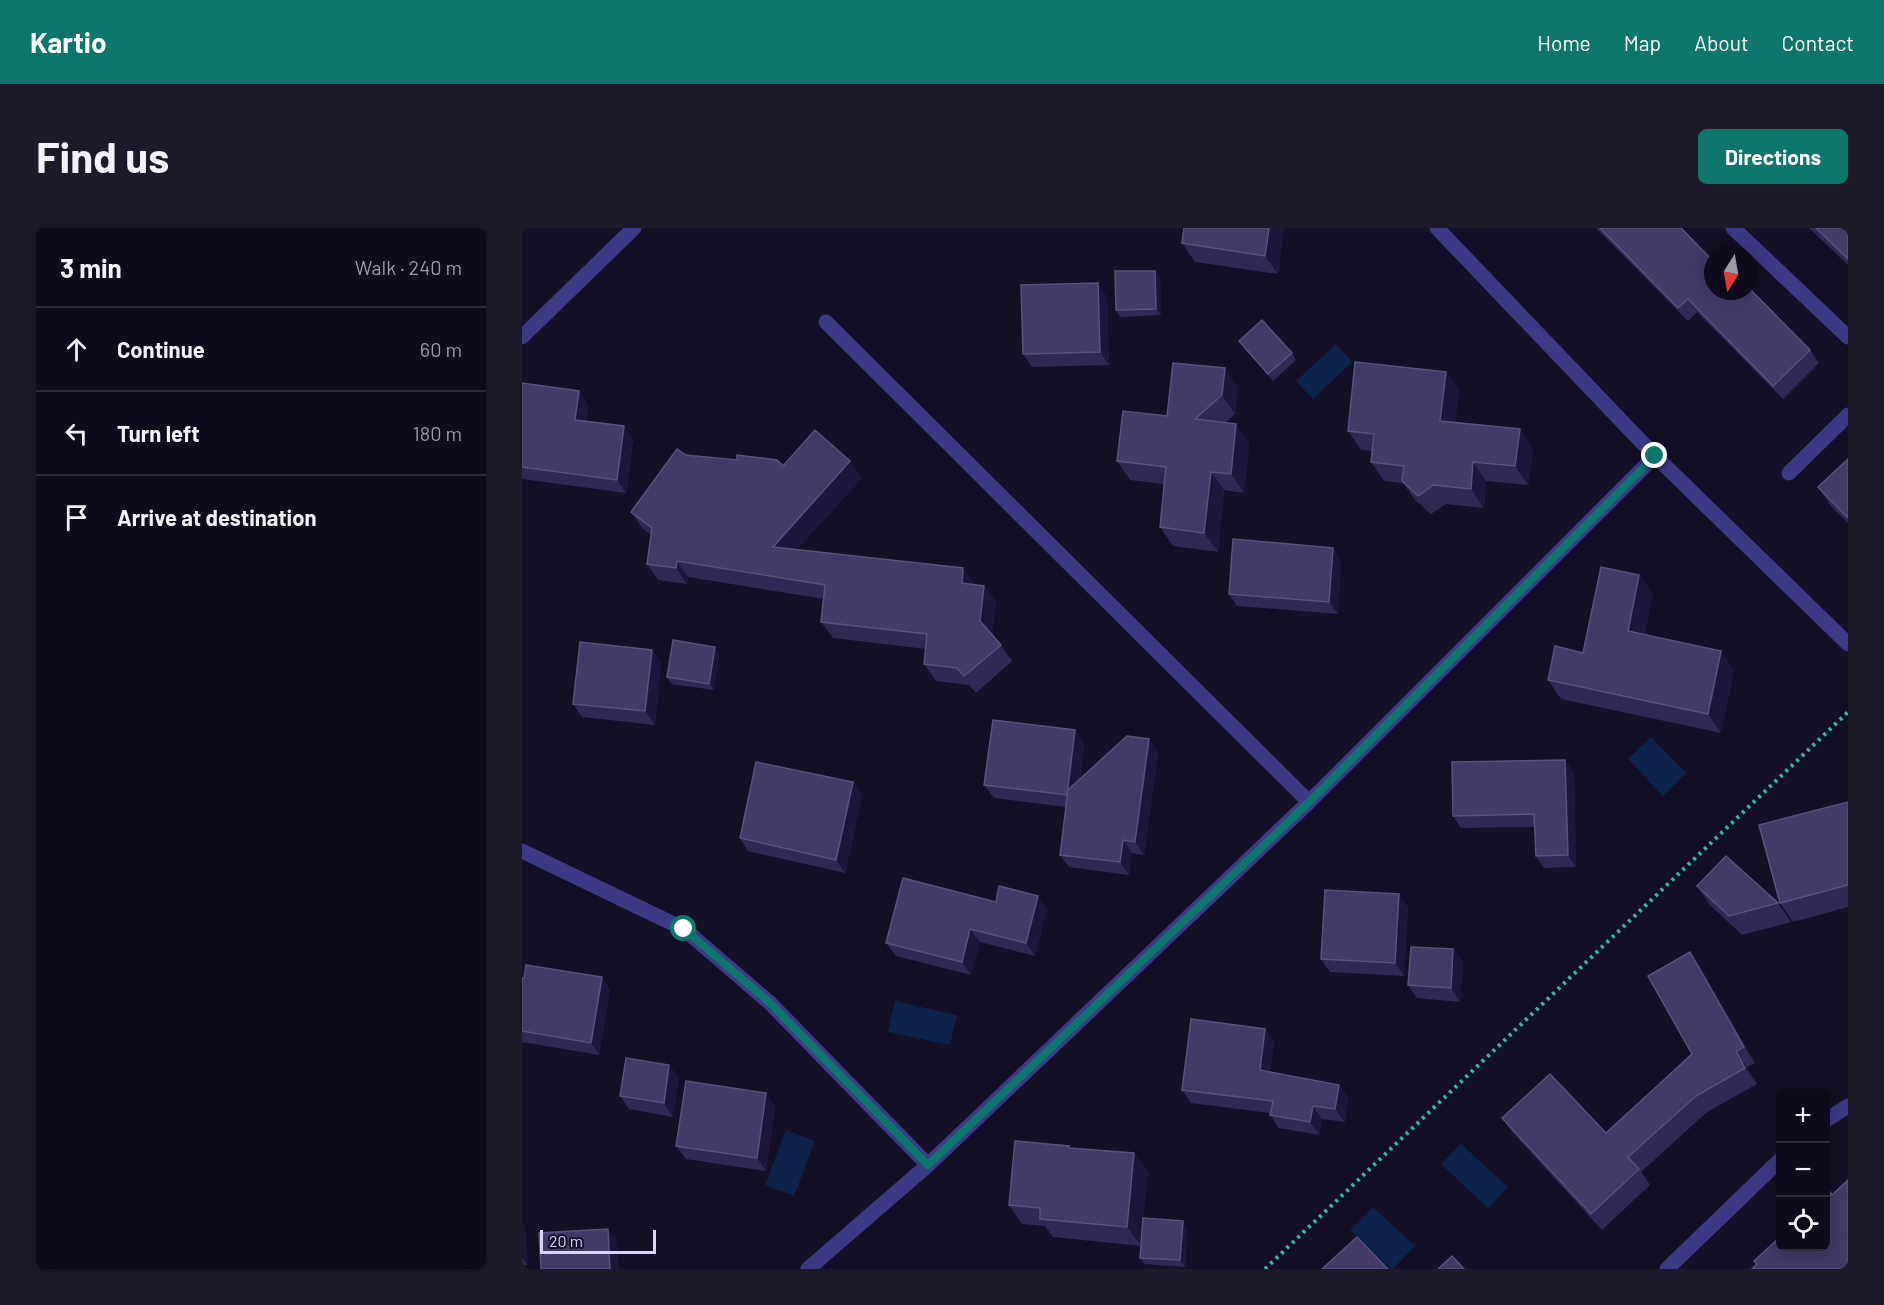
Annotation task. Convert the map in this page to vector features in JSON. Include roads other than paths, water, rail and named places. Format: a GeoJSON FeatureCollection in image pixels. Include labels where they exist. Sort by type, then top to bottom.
{"type":"FeatureCollection","features":[{"type":"Feature","properties":{"kind":"street"},"geometry":{"type":"LineString","coordinates":[[522,337],[634,228]]}},
{"type":"Feature","properties":{"kind":"street"},"geometry":{"type":"LineString","coordinates":[[1437,228],[1655,456],[1848,644]]}},
{"type":"Feature","properties":{"kind":"street"},"geometry":{"type":"LineString","coordinates":[[1733,228],[1848,337]]}},
{"type":"Feature","properties":{"kind":"street"},"geometry":{"type":"LineString","coordinates":[[826,322],[1309,802]]}},
{"type":"Feature","properties":{"kind":"street"},"geometry":{"type":"LineString","coordinates":[[1788,472],[1848,415]]}},
{"type":"Feature","properties":{"kind":"street"},"geometry":{"type":"LineString","coordinates":[[808,1269],[928,1165],[1309,802],[1655,456]]}},
{"type":"Feature","properties":{"kind":"street"},"geometry":{"type":"LineString","coordinates":[[522,850],[684,929],[770,1003],[928,1165]]}},
{"type":"Feature","properties":{"kind":"street"},"geometry":{"type":"LineString","coordinates":[[1830,1117],[1848,1106]]}},
{"type":"Feature","properties":{"kind":"street"},"geometry":{"type":"LineString","coordinates":[[1667,1269],[1776,1164]]}},
{"type":"Feature","properties":{"kind":"water"},"geometry":{"type":"Polygon","coordinates":[[[1336,344],[1352,362],[1313,399],[1296,381],[1336,344]]]}},
{"type":"Feature","properties":{"kind":"water"},"geometry":{"type":"Polygon","coordinates":[[[1651,737],[1686,773],[1663,796],[1628,759],[1651,737]]]}},
{"type":"Feature","properties":{"kind":"water"},"geometry":{"type":"Polygon","coordinates":[[[895,1001],[957,1015],[950,1045],[888,1032],[895,1001]]]}},
{"type":"Feature","properties":{"kind":"water"},"geometry":{"type":"Polygon","coordinates":[[[786,1130],[815,1141],[794,1196],[765,1185],[786,1130]]]}},
{"type":"Feature","properties":{"kind":"water"},"geometry":{"type":"Polygon","coordinates":[[[1461,1144],[1508,1187],[1488,1208],[1441,1164],[1461,1144]]]}},
{"type":"Feature","properties":{"kind":"water"},"geometry":{"type":"Polygon","coordinates":[[[1373,1207],[1415,1246],[1393,1269],[1350,1230],[1373,1207]]]}}]}
